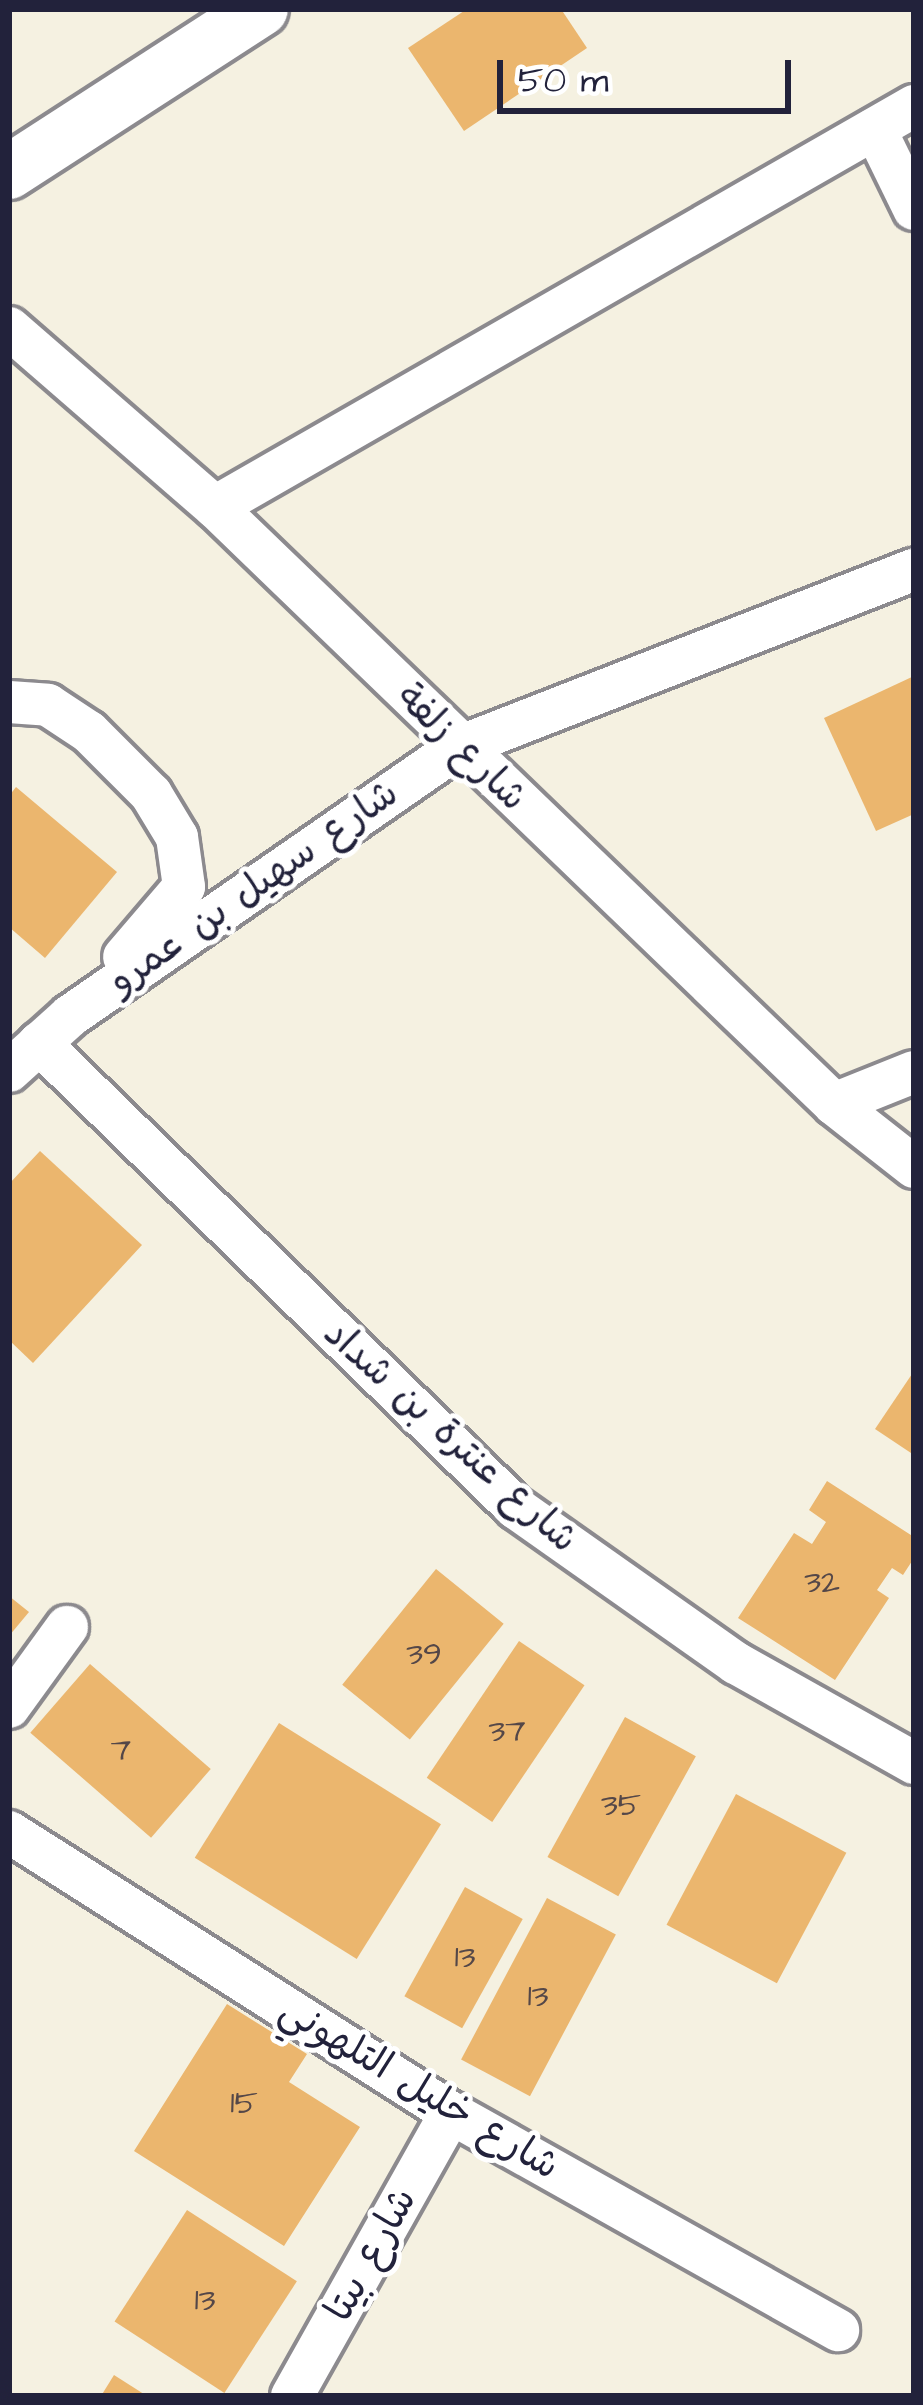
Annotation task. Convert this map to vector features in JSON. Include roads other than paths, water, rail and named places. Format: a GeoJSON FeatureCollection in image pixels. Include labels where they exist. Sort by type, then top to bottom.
{"type":"FeatureCollection","features":[{"type":"Feature","properties":{"kind":"street"},"geometry":{"type":"LineString","coordinates":[[9,172],[260,9]]}},
{"type":"Feature","properties":{"kind":"street"},"geometry":{"type":"LineString","coordinates":[[215,507],[914,106]]}},
{"type":"Feature","properties":{"kind":"street"},"geometry":{"type":"LineString","coordinates":[[875,129],[914,209]]}},
{"type":"Feature","properties":{"kind":"street","name":"شارع زلفة"},"geometry":{"type":"LineString","coordinates":[[9,328],[215,507],[834,1104],[914,1166]]}},
{"type":"Feature","properties":{"kind":"street","name":"شارع سهيل بن عمرو"},"geometry":{"type":"LineString","coordinates":[[39,1043],[459,747],[914,570]]}},
{"type":"Feature","properties":{"kind":"street"},"geometry":{"type":"LineString","coordinates":[[9,702],[48,705],[89,731],[151,794],[184,857],[184,887],[170,908],[39,1043]]}},
{"type":"Feature","properties":{"kind":"street","name":"شارع عنترة بن شداد"},"geometry":{"type":"LineString","coordinates":[[39,1043],[516,1508],[736,1663],[914,1763]]}},
{"type":"Feature","properties":{"kind":"street"},"geometry":{"type":"LineString","coordinates":[[834,1104],[914,1072]]}},
{"type":"Feature","properties":{"kind":"street"},"geometry":{"type":"LineString","coordinates":[[9,1707],[67,1627]]}},
{"type":"Feature","properties":{"kind":"street","name":"شارع خليل التلهوني"},"geometry":{"type":"LineString","coordinates":[[9,1832],[451,2114],[838,2330]]}},
{"type":"Feature","properties":{"kind":"street","name":"شارع بيتا"},"geometry":{"type":"LineString","coordinates":[[292,2396],[451,2114]]}}]}
